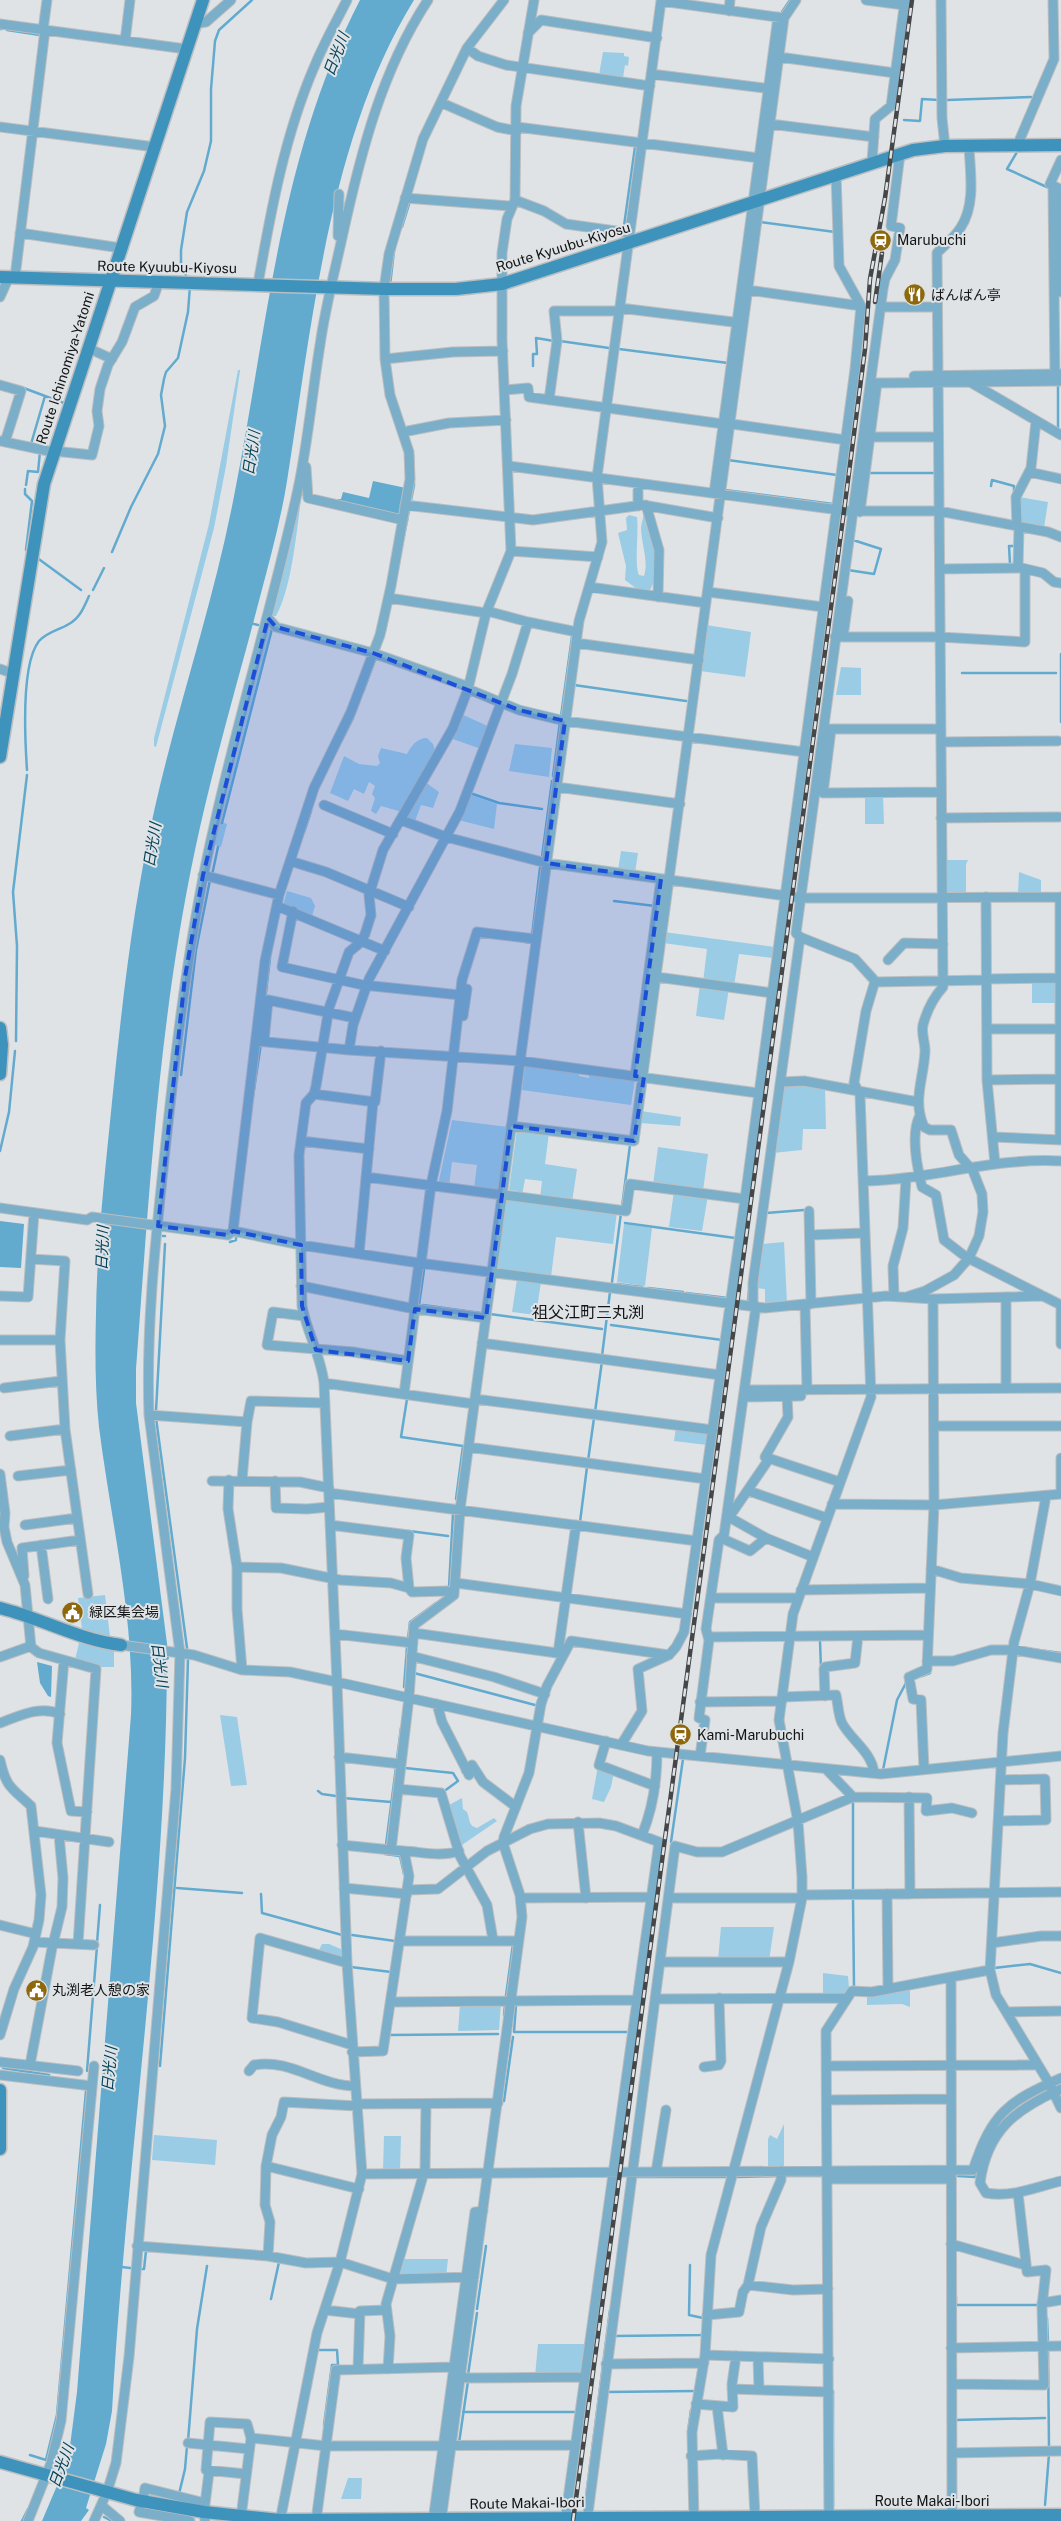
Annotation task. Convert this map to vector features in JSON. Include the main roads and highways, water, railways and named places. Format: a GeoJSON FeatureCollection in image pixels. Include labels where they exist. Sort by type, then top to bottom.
{"type":"FeatureCollection","features":[{"type":"Feature","properties":{"kind":"main road","name":"Route Ichinomiya-Yatomi"},"geometry":{"type":"LineString","coordinates":[[0,757],[6,671],[42,493],[109,281],[203,0]]}},
{"type":"Feature","properties":{"kind":"main road","name":"Route Kyuubu-Kiyosu"},"geometry":{"type":"LineString","coordinates":[[8,277],[387,289],[456,289],[502,284],[630,238],[757,201],[900,154],[930,147],[945,146],[1061,145]]}},
{"type":"Feature","properties":{"kind":"main road"},"geometry":{"type":"LineString","coordinates":[[0,1028],[2,1058],[0,1074]]}},
{"type":"Feature","properties":{"kind":"main road"},"geometry":{"type":"LineString","coordinates":[[0,1608],[27,1615],[76,1634],[121,1645]]}},
{"type":"Feature","properties":{"kind":"main road"},"geometry":{"type":"LineString","coordinates":[[0,2090],[0,2149]]}},
{"type":"Feature","properties":{"kind":"main road","name":"Route Makai-Ibori"},"geometry":{"type":"LineString","coordinates":[[0,2462],[143,2502],[241,2517],[280,2520],[694,2519],[755,2516],[1040,2518],[1061,2515]]}},
{"type":"Feature","properties":{"kind":"water","name":"日光川"},"geometry":{"type":"Polygon","coordinates":[[[360,0],[414,0],[385,54],[362,111],[343,171],[328,233],[316,296],[282,510],[202,818],[172,978],[151,1173],[136,1369],[136,1403],[169,1659],[167,1660],[165,1754],[153,1942],[126,2223],[112,2411],[106,2444],[86,2508],[89,2510],[81,2521],[42,2521],[56,2488],[70,2446],[77,2392],[131,1715],[131,1679],[126,1607],[99,1427],[95,1356],[97,1287],[104,1181],[124,991],[134,917],[147,844],[165,767],[227,531],[268,303],[294,179],[311,118],[333,59],[360,0]]]}},
{"type":"Feature","properties":{"kind":"water"},"geometry":{"type":"Polygon","coordinates":[[[373,481],[406,488],[403,500],[401,500],[400,516],[337,502],[338,499],[341,499],[343,492],[369,498],[373,481]]]}},
{"type":"Feature","properties":{"kind":"water"},"geometry":{"type":"Polygon","coordinates":[[[0,1221],[24,1224],[21,1268],[0,1267],[0,1221]]]}},
{"type":"Feature","properties":{"kind":"water"},"geometry":{"type":"Polygon","coordinates":[[[37,1662],[52,1666],[51,1697],[48,1696],[40,1683],[37,1662]]]}},
{"type":"Feature","properties":{"kind":"waterway"},"geometry":{"type":"LineString","coordinates":[[187,278],[181,264],[181,250],[187,212],[204,171],[211,141],[211,89],[215,41],[219,30],[252,0]]}},
{"type":"Feature","properties":{"kind":"waterway"},"geometry":{"type":"LineString","coordinates":[[782,12],[790,0]]}},
{"type":"Feature","properties":{"kind":"waterway"},"geometry":{"type":"LineString","coordinates":[[7,30],[40,35]]}},
{"type":"Feature","properties":{"kind":"waterway"},"geometry":{"type":"LineString","coordinates":[[947,100],[1031,97]]}},
{"type":"Feature","properties":{"kind":"waterway"},"geometry":{"type":"LineString","coordinates":[[904,120],[920,121],[922,99],[939,100]]}},
{"type":"Feature","properties":{"kind":"waterway"},"geometry":{"type":"LineString","coordinates":[[624,226],[635,147]]}},
{"type":"Feature","properties":{"kind":"waterway"},"geometry":{"type":"LineString","coordinates":[[1017,152],[1007,169],[1049,188]]}},
{"type":"Feature","properties":{"kind":"waterway"},"geometry":{"type":"LineString","coordinates":[[402,227],[410,201]]}},
{"type":"Feature","properties":{"kind":"waterway"},"geometry":{"type":"LineString","coordinates":[[760,222],[835,232]]}},
{"type":"Feature","properties":{"kind":"waterway"},"geometry":{"type":"LineString","coordinates":[[390,285],[394,251]]}},
{"type":"Feature","properties":{"kind":"waterway"},"geometry":{"type":"LineString","coordinates":[[112,552],[131,507],[158,454],[165,426],[161,395],[164,379],[166,372],[178,358],[188,312],[190,286]]}},
{"type":"Feature","properties":{"kind":"waterway"},"geometry":{"type":"LineString","coordinates":[[533,366],[533,354],[537,354],[536,338],[554,341]]}},
{"type":"Feature","properties":{"kind":"waterway"},"geometry":{"type":"LineString","coordinates":[[560,341],[609,348]]}},
{"type":"Feature","properties":{"kind":"waterway"},"geometry":{"type":"LineString","coordinates":[[619,349],[728,363]]}},
{"type":"Feature","properties":{"kind":"waterway"},"geometry":{"type":"LineString","coordinates":[[1058,385],[1058,428]]}},
{"type":"Feature","properties":{"kind":"waterway"},"geometry":{"type":"LineString","coordinates":[[21,387],[45,396],[31,444]]}},
{"type":"Feature","properties":{"kind":"waterway"},"geometry":{"type":"LineString","coordinates":[[45,396],[64,403]]}},
{"type":"Feature","properties":{"kind":"waterway"},"geometry":{"type":"LineString","coordinates":[[26,485],[28,471],[38,472],[40,452]]}},
{"type":"Feature","properties":{"kind":"waterway"},"geometry":{"type":"LineString","coordinates":[[385,631],[414,485],[413,455]]}},
{"type":"Feature","properties":{"kind":"waterway"},"geometry":{"type":"LineString","coordinates":[[728,460],[837,475]]}},
{"type":"Feature","properties":{"kind":"waterway"},"geometry":{"type":"LineString","coordinates":[[866,473],[935,473]]}},
{"type":"Feature","properties":{"kind":"waterway"},"geometry":{"type":"LineString","coordinates":[[991,486],[992,480],[1014,486],[1014,494]]}},
{"type":"Feature","properties":{"kind":"waterway"},"geometry":{"type":"LineString","coordinates":[[25,489],[25,494],[32,501],[26,550]]}},
{"type":"Feature","properties":{"kind":"waterway"},"geometry":{"type":"LineString","coordinates":[[725,490],[833,504]]}},
{"type":"Feature","properties":{"kind":"waterway"},"geometry":{"type":"LineString","coordinates":[[848,570],[874,574],[881,549],[853,540],[853,538]]}},
{"type":"Feature","properties":{"kind":"waterway"},"geometry":{"type":"LineString","coordinates":[[1010,564],[1009,546],[1015,546],[1015,544]]}},
{"type":"Feature","properties":{"kind":"waterway"},"geometry":{"type":"LineString","coordinates":[[36,557],[81,590]]}},
{"type":"Feature","properties":{"kind":"waterway"},"geometry":{"type":"LineString","coordinates":[[93,590],[104,568]]}},
{"type":"Feature","properties":{"kind":"waterway"},"geometry":{"type":"LineString","coordinates":[[27,770],[26,703],[29,667],[33,652],[42,638],[76,619],[89,596]]}},
{"type":"Feature","properties":{"kind":"waterway"},"geometry":{"type":"LineString","coordinates":[[250,623],[258,625]]}},
{"type":"Feature","properties":{"kind":"waterway"},"geometry":{"type":"LineString","coordinates":[[222,823],[272,629]]}},
{"type":"Feature","properties":{"kind":"waterway"},"geometry":{"type":"LineString","coordinates":[[561,716],[572,637]]}},
{"type":"Feature","properties":{"kind":"waterway"},"geometry":{"type":"LineString","coordinates":[[1061,654],[1061,722]]}},
{"type":"Feature","properties":{"kind":"waterway"},"geometry":{"type":"LineString","coordinates":[[363,692],[374,662]]}},
{"type":"Feature","properties":{"kind":"waterway"},"geometry":{"type":"LineString","coordinates":[[962,673],[1056,673]]}},
{"type":"Feature","properties":{"kind":"waterway"},"geometry":{"type":"LineString","coordinates":[[574,685],[686,701]]}},
{"type":"Feature","properties":{"kind":"waterway"},"geometry":{"type":"LineString","coordinates":[[342,740],[353,718]]}},
{"type":"Feature","properties":{"kind":"waterway"},"geometry":{"type":"LineString","coordinates":[[553,776],[560,722]]}},
{"type":"Feature","properties":{"kind":"waterway"},"geometry":{"type":"LineString","coordinates":[[16,1041],[17,946],[13,892],[27,775]]}},
{"type":"Feature","properties":{"kind":"waterway"},"geometry":{"type":"LineString","coordinates":[[542,857],[552,781]]}},
{"type":"Feature","properties":{"kind":"waterway"},"geometry":{"type":"LineString","coordinates":[[470,793],[499,803],[542,809]]}},
{"type":"Feature","properties":{"kind":"waterway"},"geometry":{"type":"LineString","coordinates":[[304,832],[311,811]]}},
{"type":"Feature","properties":{"kind":"waterway"},"geometry":{"type":"LineString","coordinates":[[212,875],[218,847]]}},
{"type":"Feature","properties":{"kind":"waterway"},"geometry":{"type":"LineString","coordinates":[[532,936],[540,868]]}},
{"type":"Feature","properties":{"kind":"waterway"},"geometry":{"type":"LineString","coordinates":[[181,1075],[196,950],[210,880]]}},
{"type":"Feature","properties":{"kind":"waterway"},"geometry":{"type":"LineString","coordinates":[[614,901],[655,906]]}},
{"type":"Feature","properties":{"kind":"waterway"},"geometry":{"type":"LineString","coordinates":[[520,941],[531,943]]}},
{"type":"Feature","properties":{"kind":"waterway"},"geometry":{"type":"LineString","coordinates":[[265,1000],[270,958]]}},
{"type":"Feature","properties":{"kind":"waterway"},"geometry":{"type":"LineString","coordinates":[[253,1096],[261,1043]]}},
{"type":"Feature","properties":{"kind":"waterway"},"geometry":{"type":"LineString","coordinates":[[0,1151],[9,1112],[15,1051]]}},
{"type":"Feature","properties":{"kind":"waterway"},"geometry":{"type":"LineString","coordinates":[[622,1207],[630,1145]]}},
{"type":"Feature","properties":{"kind":"waterway"},"geometry":{"type":"LineString","coordinates":[[766,1213],[804,1210]]}},
{"type":"Feature","properties":{"kind":"waterway"},"geometry":{"type":"LineString","coordinates":[[612,1282],[621,1213]]}},
{"type":"Feature","properties":{"kind":"waterway"},"geometry":{"type":"LineString","coordinates":[[625,1223],[735,1238]]}},
{"type":"Feature","properties":{"kind":"waterway"},"geometry":{"type":"LineString","coordinates":[[230,1242],[236,1240],[236,1233]]}},
{"type":"Feature","properties":{"kind":"waterway"},"geometry":{"type":"LineString","coordinates":[[156,1411],[165,1244]]}},
{"type":"Feature","properties":{"kind":"waterway"},"geometry":{"type":"LineString","coordinates":[[419,1305],[424,1270]]}},
{"type":"Feature","properties":{"kind":"waterway"},"geometry":{"type":"LineString","coordinates":[[617,1284],[642,1287]]}},
{"type":"Feature","properties":{"kind":"waterway"},"geometry":{"type":"LineString","coordinates":[[648,1288],[683,1292]]}},
{"type":"Feature","properties":{"kind":"waterway"},"geometry":{"type":"LineString","coordinates":[[748,1300],[749,1291]]}},
{"type":"Feature","properties":{"kind":"waterway"},"geometry":{"type":"LineString","coordinates":[[602,1356],[610,1292]]}},
{"type":"Feature","properties":{"kind":"waterway"},"geometry":{"type":"LineString","coordinates":[[686,1293],[728,1298],[728,1296]]}},
{"type":"Feature","properties":{"kind":"waterway"},"geometry":{"type":"LineString","coordinates":[[423,1305],[480,1313]]}},
{"type":"Feature","properties":{"kind":"waterway"},"geometry":{"type":"LineString","coordinates":[[490,1314],[602,1329]]}},
{"type":"Feature","properties":{"kind":"waterway"},"geometry":{"type":"LineString","coordinates":[[611,1325],[722,1340]]}},
{"type":"Feature","properties":{"kind":"waterway"},"geometry":{"type":"LineString","coordinates":[[595,1412],[602,1361]]}},
{"type":"Feature","properties":{"kind":"waterway"},"geometry":{"type":"LineString","coordinates":[[407,1399],[401,1437],[463,1446],[456,1499]]}},
{"type":"Feature","properties":{"kind":"waterway"},"geometry":{"type":"LineString","coordinates":[[156,1418],[187,1648]]}},
{"type":"Feature","properties":{"kind":"waterway"},"geometry":{"type":"LineString","coordinates":[[588,1461],[594,1418]]}},
{"type":"Feature","properties":{"kind":"waterway"},"geometry":{"type":"LineString","coordinates":[[580,1522],[587,1467]]}},
{"type":"Feature","properties":{"kind":"waterway"},"geometry":{"type":"LineString","coordinates":[[449,1587],[453,1514]]}},
{"type":"Feature","properties":{"kind":"waterway"},"geometry":{"type":"LineString","coordinates":[[409,1531],[448,1536]]}},
{"type":"Feature","properties":{"kind":"waterway"},"geometry":{"type":"LineString","coordinates":[[408,1639],[410,1622],[436,1603]]}},
{"type":"Feature","properties":{"kind":"waterway"},"geometry":{"type":"LineString","coordinates":[[820,1641],[821,1669]]}},
{"type":"Feature","properties":{"kind":"waterway"},"geometry":{"type":"LineString","coordinates":[[404,1687],[407,1647]]}},
{"type":"Feature","properties":{"kind":"waterway"},"geometry":{"type":"LineString","coordinates":[[1016,1647],[1061,1653]]}},
{"type":"Feature","properties":{"kind":"waterway"},"geometry":{"type":"LineString","coordinates":[[160,2066],[185,1758],[188,1659]]}},
{"type":"Feature","properties":{"kind":"waterway"},"geometry":{"type":"LineString","coordinates":[[922,1676],[930,1673],[930,1669]]}},
{"type":"Feature","properties":{"kind":"waterway"},"geometry":{"type":"LineString","coordinates":[[414,1673],[535,1705]]}},
{"type":"Feature","properties":{"kind":"waterway"},"geometry":{"type":"LineString","coordinates":[[883,1770],[897,1700],[907,1681]]}},
{"type":"Feature","properties":{"kind":"waterway"},"geometry":{"type":"LineString","coordinates":[[397,1759],[401,1728]]}},
{"type":"Feature","properties":{"kind":"waterway"},"geometry":{"type":"LineString","coordinates":[[671,1842],[683,1759]]}},
{"type":"Feature","properties":{"kind":"waterway"},"geometry":{"type":"LineString","coordinates":[[386,1845],[396,1767]]}},
{"type":"Feature","properties":{"kind":"waterway"},"geometry":{"type":"LineString","coordinates":[[405,1768],[453,1773],[458,1781],[443,1792]]}},
{"type":"Feature","properties":{"kind":"waterway"},"geometry":{"type":"LineString","coordinates":[[318,1791],[322,1794],[336,1796]]}},
{"type":"Feature","properties":{"kind":"waterway"},"geometry":{"type":"LineString","coordinates":[[343,1798],[391,1802]]}},
{"type":"Feature","properties":{"kind":"waterway"},"geometry":{"type":"LineString","coordinates":[[853,1802],[853,1891]]}},
{"type":"Feature","properties":{"kind":"waterway"},"geometry":{"type":"LineString","coordinates":[[385,1852],[385,1854],[400,1856],[404,1874]]}},
{"type":"Feature","properties":{"kind":"waterway"},"geometry":{"type":"LineString","coordinates":[[177,1888],[242,1893]]}},
{"type":"Feature","properties":{"kind":"waterway"},"geometry":{"type":"LineString","coordinates":[[261,1894],[262,1913],[342,1935]]}},
{"type":"Feature","properties":{"kind":"waterway"},"geometry":{"type":"LineString","coordinates":[[853,1898],[854,1988]]}},
{"type":"Feature","properties":{"kind":"waterway"},"geometry":{"type":"LineString","coordinates":[[97,1943],[100,1905]]}},
{"type":"Feature","properties":{"kind":"waterway"},"geometry":{"type":"LineString","coordinates":[[352,1935],[395,1941]]}},
{"type":"Feature","properties":{"kind":"waterway"},"geometry":{"type":"LineString","coordinates":[[506,1996],[513,1944]]}},
{"type":"Feature","properties":{"kind":"waterway"},"geometry":{"type":"LineString","coordinates":[[87,2071],[97,1946]]}},
{"type":"Feature","properties":{"kind":"waterway"},"geometry":{"type":"LineString","coordinates":[[994,1968],[1030,1964],[1061,1973]]}},
{"type":"Feature","properties":{"kind":"waterway"},"geometry":{"type":"LineString","coordinates":[[351,1965],[351,1967],[391,1972]]}},
{"type":"Feature","properties":{"kind":"waterway"},"geometry":{"type":"LineString","coordinates":[[504,2015],[505,2004]]}},
{"type":"Feature","properties":{"kind":"waterway"},"geometry":{"type":"LineString","coordinates":[[516,2005],[514,2032],[626,2032]]}},
{"type":"Feature","properties":{"kind":"waterway"},"geometry":{"type":"LineString","coordinates":[[389,2035],[498,2034]]}},
{"type":"Feature","properties":{"kind":"waterway"},"geometry":{"type":"LineString","coordinates":[[504,2101],[513,2037]]}},
{"type":"Feature","properties":{"kind":"waterway"},"geometry":{"type":"LineString","coordinates":[[3,2068],[49,2075]]}},
{"type":"Feature","properties":{"kind":"waterway","name":"日光川"},"geometry":{"type":"LineString","coordinates":[[30,2455],[46,2460],[57,2415],[86,2091]]}},
{"type":"Feature","properties":{"kind":"waterway"},"geometry":{"type":"LineString","coordinates":[[958,2176],[975,2177],[976,2175]]}},
{"type":"Feature","properties":{"kind":"waterway"},"geometry":{"type":"LineString","coordinates":[[737,2177],[778,2176]]}},
{"type":"Feature","properties":{"kind":"waterway"},"geometry":{"type":"LineString","coordinates":[[784,2176],[825,2176]]}},
{"type":"Feature","properties":{"kind":"waterway"},"geometry":{"type":"LineString","coordinates":[[636,2177],[726,2177]]}},
{"type":"Feature","properties":{"kind":"waterway"},"geometry":{"type":"LineString","coordinates":[[477,2309],[486,2246]]}},
{"type":"Feature","properties":{"kind":"waterway"},"geometry":{"type":"LineString","coordinates":[[141,2269],[144,2269],[146,2251],[150,2251]]}},
{"type":"Feature","properties":{"kind":"waterway"},"geometry":{"type":"LineString","coordinates":[[271,2299],[279,2262]]}},
{"type":"Feature","properties":{"kind":"waterway"},"geometry":{"type":"LineString","coordinates":[[690,2265],[689,2315],[703,2318]]}},
{"type":"Feature","properties":{"kind":"waterway"},"geometry":{"type":"LineString","coordinates":[[188,2441],[197,2329],[207,2266]]}},
{"type":"Feature","properties":{"kind":"waterway"},"geometry":{"type":"LineString","coordinates":[[122,2267],[130,2268]]}},
{"type":"Feature","properties":{"kind":"waterway"},"geometry":{"type":"LineString","coordinates":[[956,2297],[956,2305],[1039,2305]]}},
{"type":"Feature","properties":{"kind":"waterway"},"geometry":{"type":"LineString","coordinates":[[585,2505],[610,2310]]}},
{"type":"Feature","properties":{"kind":"waterway"},"geometry":{"type":"LineString","coordinates":[[468,2375],[477,2313]]}},
{"type":"Feature","properties":{"kind":"waterway"},"geometry":{"type":"LineString","coordinates":[[1047,2318],[1048,2344]]}},
{"type":"Feature","properties":{"kind":"waterway"},"geometry":{"type":"LineString","coordinates":[[614,2336],[702,2335],[702,2333]]}},
{"type":"Feature","properties":{"kind":"waterway"},"geometry":{"type":"LineString","coordinates":[[317,2350],[337,2350],[338,2365],[332,2365],[324,2425]]}},
{"type":"Feature","properties":{"kind":"waterway"},"geometry":{"type":"LineString","coordinates":[[1048,2350],[1049,2448]]}},
{"type":"Feature","properties":{"kind":"waterway"},"geometry":{"type":"LineString","coordinates":[[459,2443],[468,2381]]}},
{"type":"Feature","properties":{"kind":"waterway"},"geometry":{"type":"LineString","coordinates":[[607,2392],[696,2391]]}},
{"type":"Feature","properties":{"kind":"waterway"},"geometry":{"type":"LineString","coordinates":[[833,2392],[833,2506]]}},
{"type":"Feature","properties":{"kind":"waterway"},"geometry":{"type":"LineString","coordinates":[[688,2432],[691,2410]]}},
{"type":"Feature","properties":{"kind":"waterway"},"geometry":{"type":"LineString","coordinates":[[463,2412],[577,2412]]}},
{"type":"Feature","properties":{"kind":"waterway"},"geometry":{"type":"LineString","coordinates":[[955,2420],[1045,2418]]}},
{"type":"Feature","properties":{"kind":"waterway"},"geometry":{"type":"LineString","coordinates":[[179,2494],[185,2469],[187,2446]]}},
{"type":"Feature","properties":{"kind":"waterway"},"geometry":{"type":"LineString","coordinates":[[1045,2505],[1049,2454]]}},
{"type":"Feature","properties":{"kind":"waterway"},"geometry":{"type":"LineString","coordinates":[[22,2521],[28,2509]]}},
{"type":"Feature","properties":{"kind":"waterway"},"geometry":{"type":"LineString","coordinates":[[104,2517],[112,2521]]}},
{"type":"Feature","properties":{"kind":"railway"},"geometry":{"type":"LineString","coordinates":[[573,2521],[844,511],[865,349],[870,279],[885,198],[912,0]]}},
{"type":"Feature","properties":{"kind":"railway"},"geometry":{"type":"LineString","coordinates":[[875,302],[882,253]]}},
{"type":"Feature","properties":{"kind":"place","name":"Marubuchi"},"geometry":{"type":"Point","coordinates":[881,240]}},
{"type":"Feature","properties":{"kind":"place","name":"ばんばん亭"},"geometry":{"type":"Point","coordinates":[915,295]}},
{"type":"Feature","properties":{"kind":"place","name":"緑区集会場"},"geometry":{"type":"Point","coordinates":[73,1612]}},
{"type":"Feature","properties":{"kind":"place","name":"Kami-Marubuchi"},"geometry":{"type":"Point","coordinates":[681,1735]}},
{"type":"Feature","properties":{"kind":"place","name":"丸渕老人憩の家"},"geometry":{"type":"Point","coordinates":[36,1990]}},
{"type":"Feature","properties":{"kind":"district","name":"祖父江町三丸渕"},"geometry":{"type":"Point","coordinates":[588,1312]}}]}
